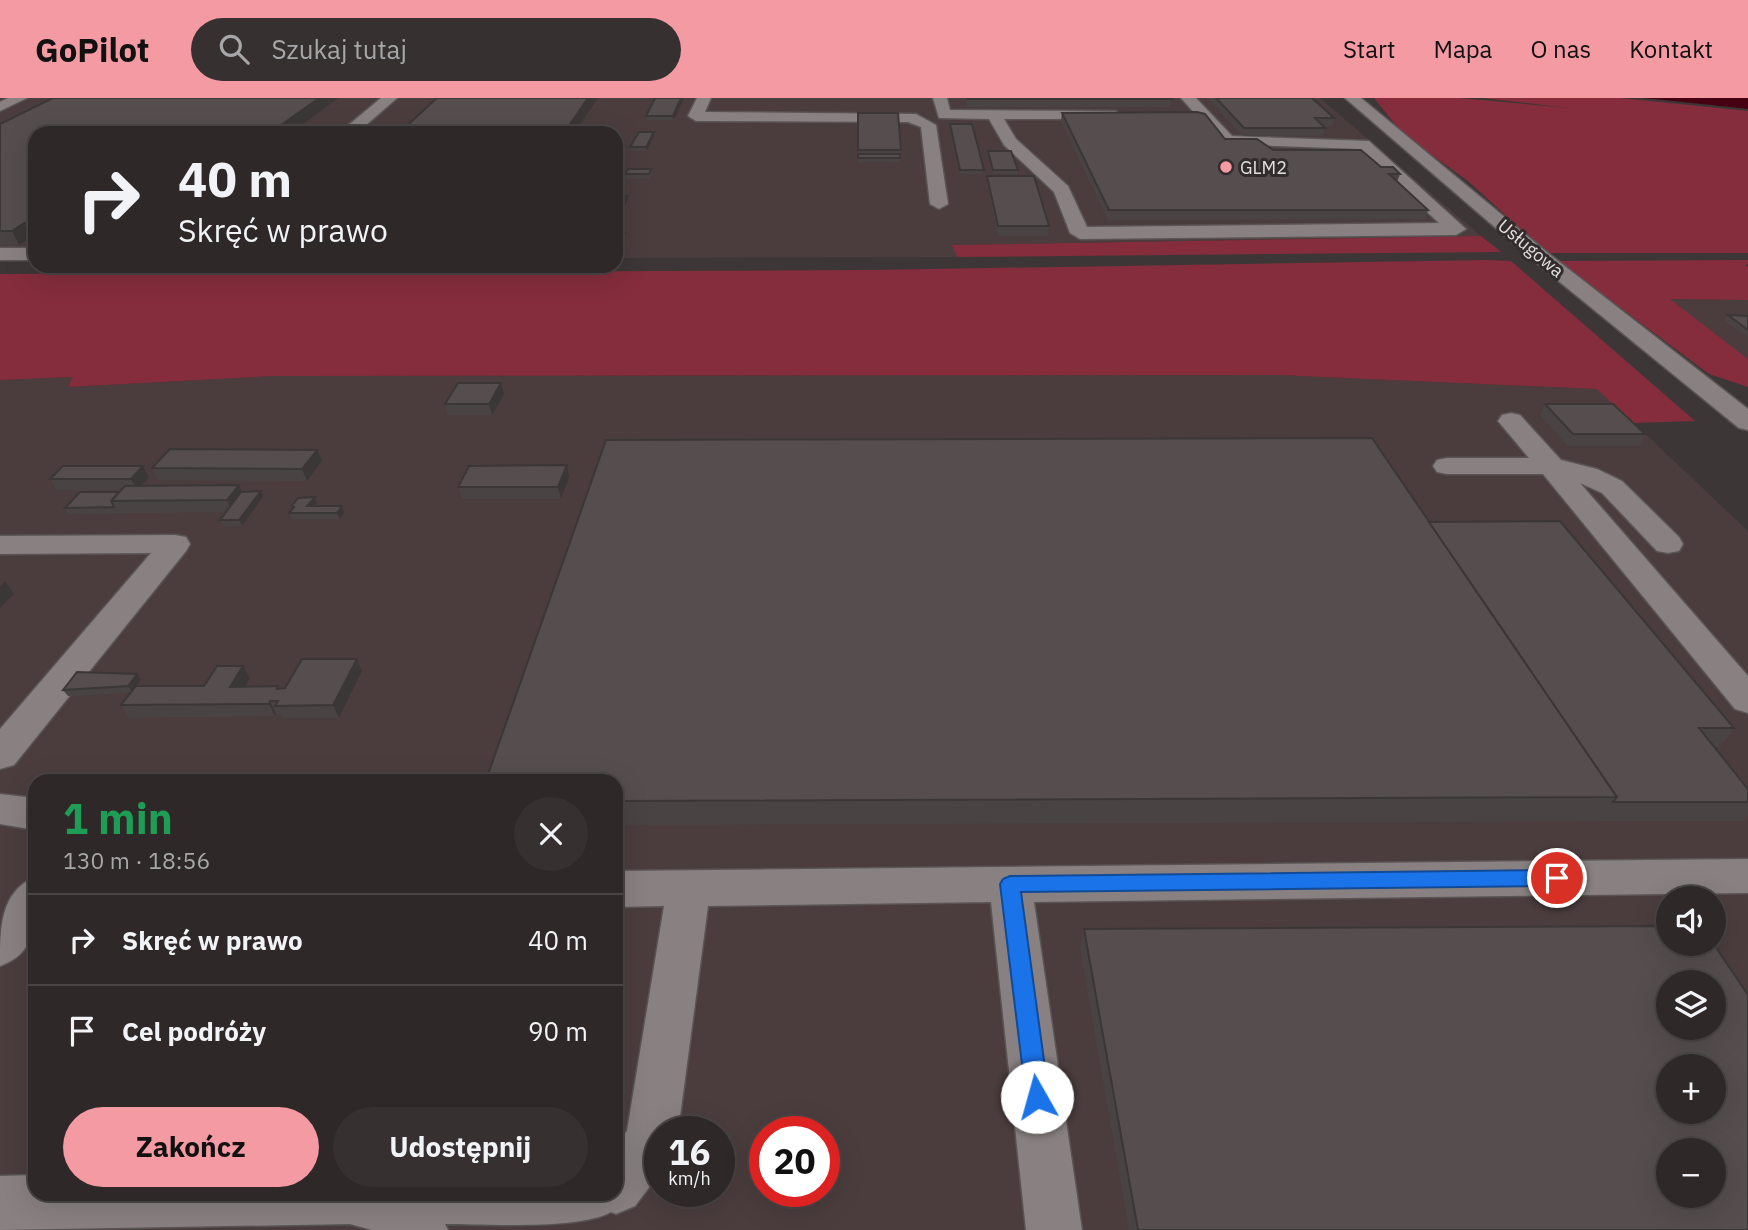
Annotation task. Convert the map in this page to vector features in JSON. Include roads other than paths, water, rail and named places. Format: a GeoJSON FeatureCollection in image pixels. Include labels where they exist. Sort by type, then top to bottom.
{"type":"FeatureCollection","features":[{"type":"Feature","properties":{"kind":"street"},"geometry":{"type":"LineString","coordinates":[[0,107],[20,98]]}},
{"type":"Feature","properties":{"kind":"street"},"geometry":{"type":"LineString","coordinates":[[356,126],[390,98]]}},
{"type":"Feature","properties":{"kind":"street"},"geometry":{"type":"LineString","coordinates":[[704,98],[696,116],[911,117],[921,120],[928,125],[939,204]]}},
{"type":"Feature","properties":{"kind":"street"},"geometry":{"type":"LineString","coordinates":[[940,98],[944,115],[1125,114]]}},
{"type":"Feature","properties":{"kind":"street"},"geometry":{"type":"LineString","coordinates":[[994,115],[1010,142],[1062,190],[1080,233],[1456,229],[1363,144],[1228,141],[1188,98]]}},
{"type":"Feature","properties":{"kind":"street","name":"Usługowa"},"geometry":{"type":"LineString","coordinates":[[1352,98],[1541,257],[1748,422]]}},
{"type":"Feature","properties":{"kind":"street"},"geometry":{"type":"LineString","coordinates":[[1176,114],[1202,114]]}},
{"type":"Feature","properties":{"kind":"street"},"geometry":{"type":"LineString","coordinates":[[0,254],[28,254]]}},
{"type":"Feature","properties":{"kind":"street"},"geometry":{"type":"LineString","coordinates":[[1713,394],[1748,395]]}},
{"type":"Feature","properties":{"kind":"street"},"geometry":{"type":"LineString","coordinates":[[1511,421],[1748,700]]}},
{"type":"Feature","properties":{"kind":"street"},"geometry":{"type":"LineString","coordinates":[[1447,466],[1551,467],[1587,475],[1612,487],[1668,544]]}},
{"type":"Feature","properties":{"kind":"street"},"geometry":{"type":"LineString","coordinates":[[0,545],[175,544],[0,755]]}},
{"type":"Feature","properties":{"kind":"street"},"geometry":{"type":"LineString","coordinates":[[0,809],[28,813]]}},
{"type":"Feature","properties":{"kind":"street"},"geometry":{"type":"LineString","coordinates":[[623,889],[1748,876]]}},
{"type":"Feature","properties":{"kind":"street"},"geometry":{"type":"LineString","coordinates":[[1010,884],[1054,1230]]}},
{"type":"Feature","properties":{"kind":"street"},"geometry":{"type":"LineString","coordinates":[[623,1178],[651,1142],[689,888]]}},
{"type":"Feature","properties":{"kind":"street"},"geometry":{"type":"LineString","coordinates":[[0,946],[28,905]]}},
{"type":"Feature","properties":{"kind":"street"},"geometry":{"type":"LineString","coordinates":[[0,1203],[117,1201]]}},
{"type":"Feature","properties":{"kind":"street"},"geometry":{"type":"LineString","coordinates":[[365,1201],[411,1213],[420,1230]]}},
{"type":"Feature","properties":{"kind":"place","name":"GLM2"},"geometry":{"type":"Point","coordinates":[1226,167]}}]}
